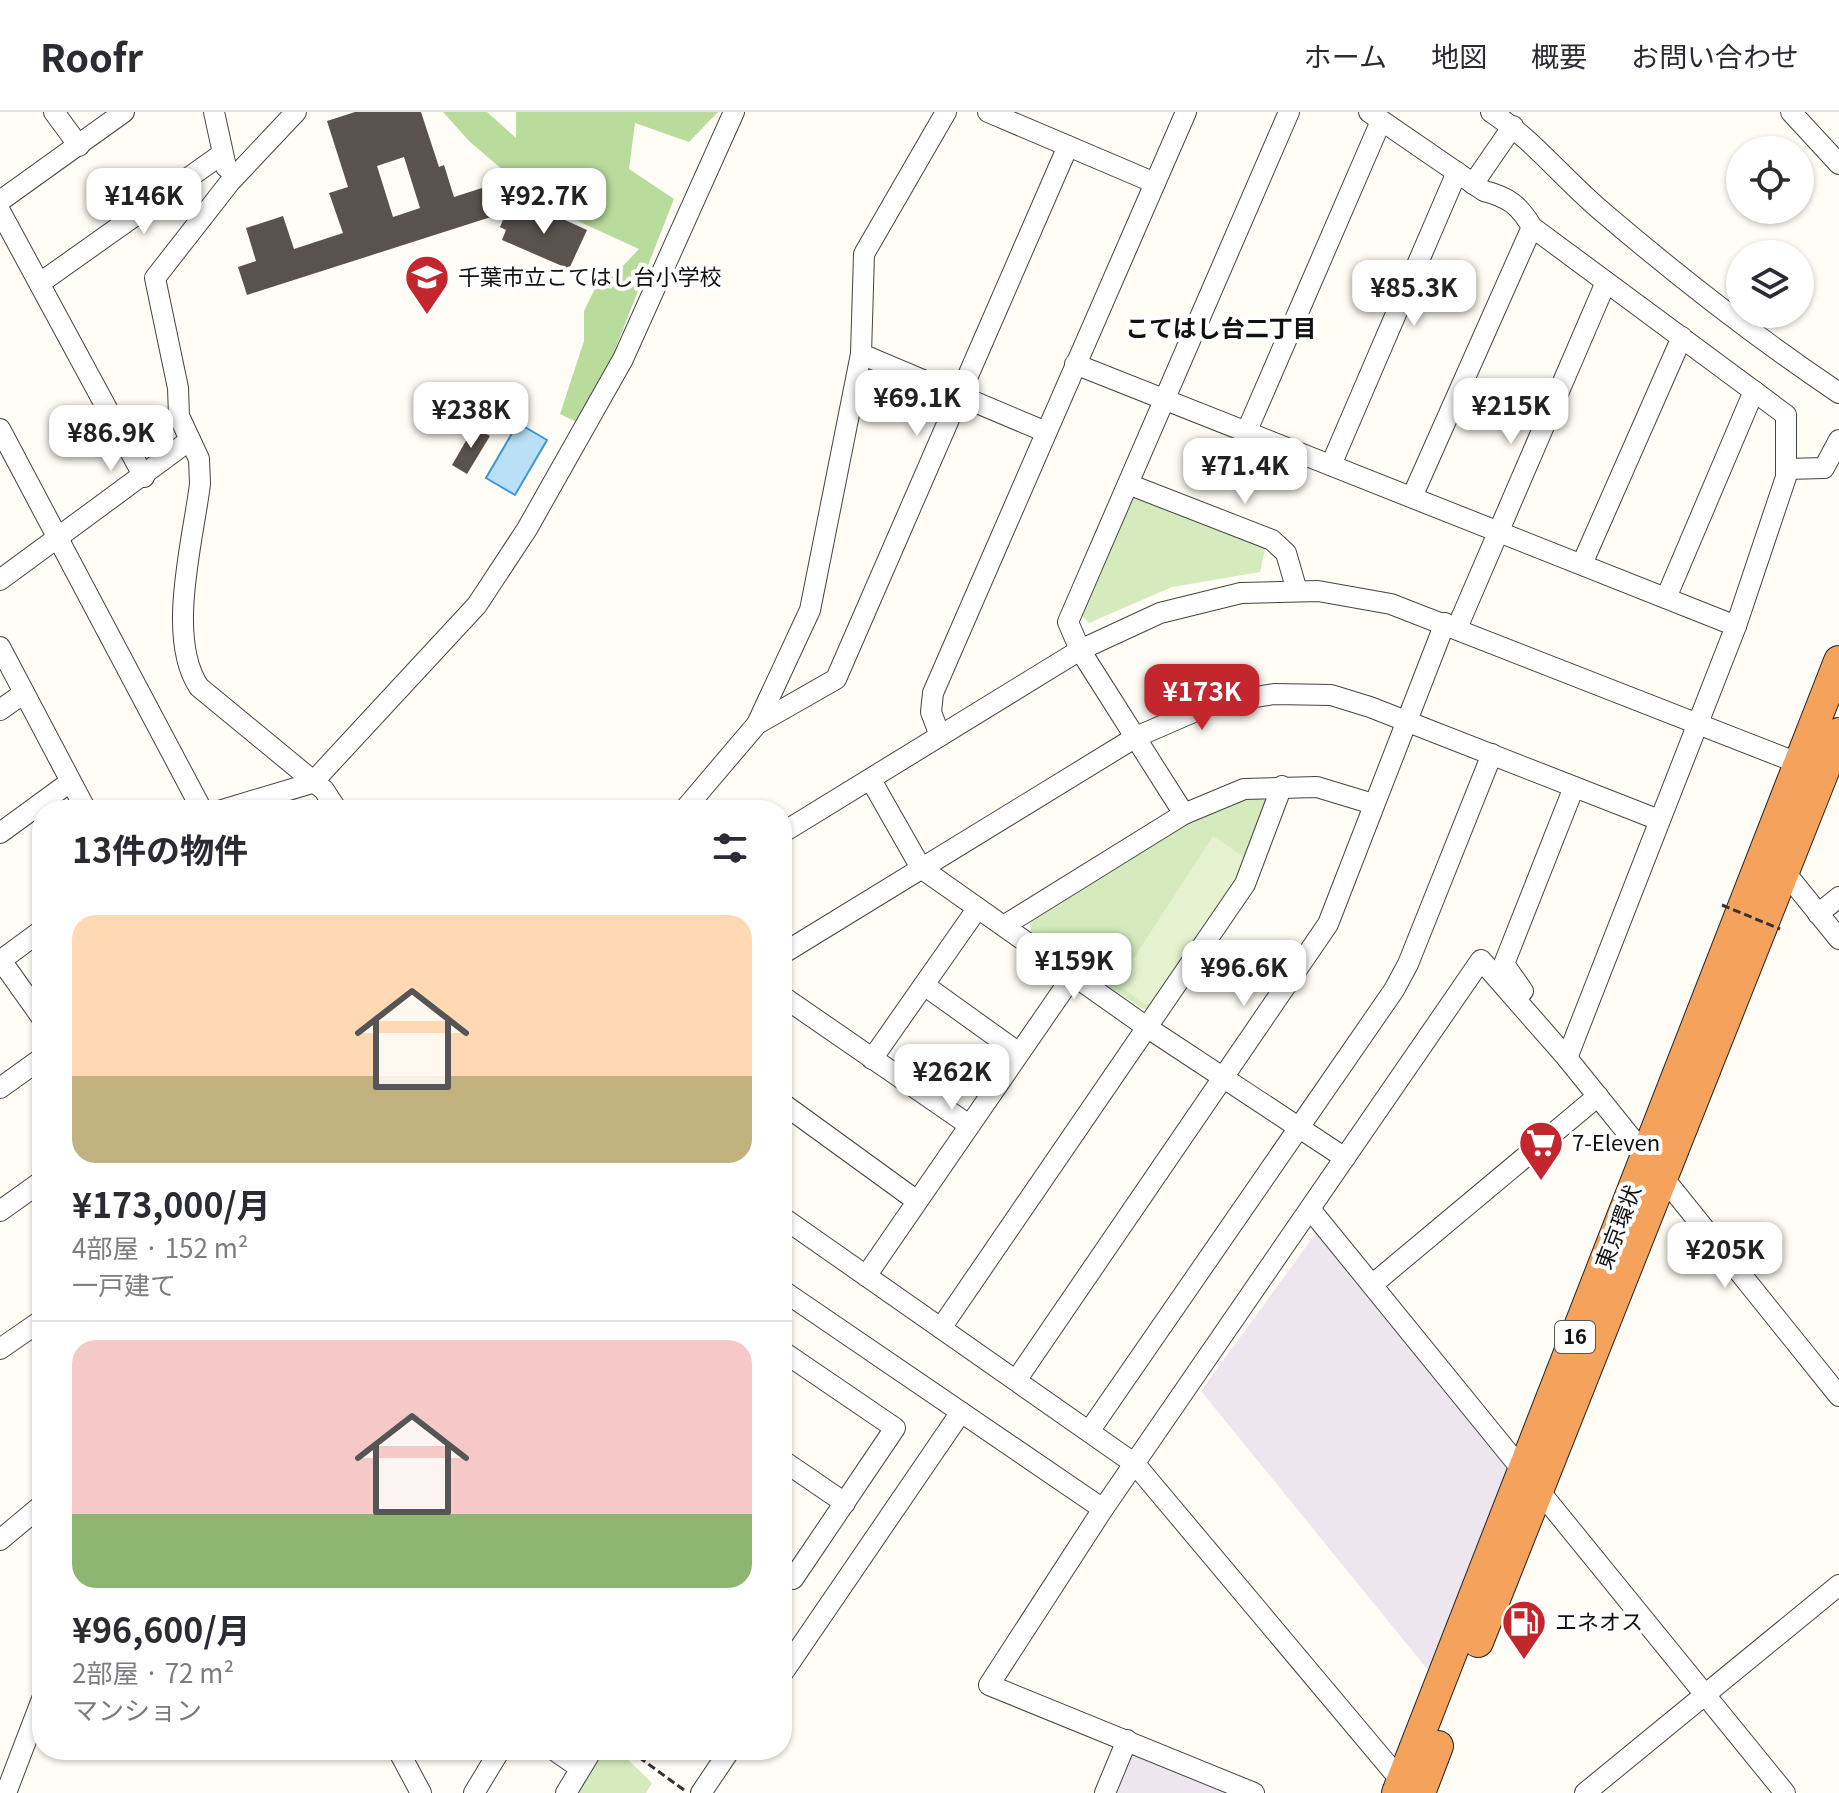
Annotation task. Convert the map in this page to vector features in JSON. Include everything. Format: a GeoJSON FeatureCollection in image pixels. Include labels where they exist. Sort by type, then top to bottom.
{"type":"FeatureCollection","features":[{"type":"Feature","properties":{"kind":"highway","name":"東京環状"},"geometry":{"type":"LineString","coordinates":[[1654,1166],[1784,871],[1839,661]]}},
{"type":"Feature","properties":{"kind":"highway","name":"東京環状"},"geometry":{"type":"LineString","coordinates":[[1406,1789],[1811,767],[1839,733]]}},
{"type":"Feature","properties":{"kind":"street"},"geometry":{"type":"LineString","coordinates":[[54,112],[79,146]]}},
{"type":"Feature","properties":{"kind":"street"},"geometry":{"type":"LineString","coordinates":[[0,201],[124,112]]}},
{"type":"Feature","properties":{"kind":"street"},"geometry":{"type":"LineString","coordinates":[[214,112],[230,182]]}},
{"type":"Feature","properties":{"kind":"street"},"geometry":{"type":"LineString","coordinates":[[296,112],[230,182],[155,278],[178,388],[179,416],[199,459],[200,484],[182,635],[188,670],[199,687],[324,790],[330,800]]}},
{"type":"Feature","properties":{"kind":"street"},"geometry":{"type":"LineString","coordinates":[[255,800],[312,783],[477,605],[527,529],[623,359],[734,112]]}},
{"type":"Feature","properties":{"kind":"street"},"geometry":{"type":"LineString","coordinates":[[692,800],[757,724],[810,610],[861,354],[864,254],[946,112]]}},
{"type":"Feature","properties":{"kind":"street"},"geometry":{"type":"LineString","coordinates":[[988,112],[1155,183]]}},
{"type":"Feature","properties":{"kind":"street"},"geometry":{"type":"LineString","coordinates":[[940,736],[931,712],[933,693],[1186,112]]}},
{"type":"Feature","properties":{"kind":"street"},"geometry":{"type":"LineString","coordinates":[[1184,814],[1080,650],[1068,622],[1289,112]]}},
{"type":"Feature","properties":{"kind":"street"},"geometry":{"type":"LineString","coordinates":[[1491,112],[1513,126],[1602,212],[1757,338],[1839,393]]}},
{"type":"Feature","properties":{"kind":"street"},"geometry":{"type":"LineString","coordinates":[[1791,112],[1839,164]]}},
{"type":"Feature","properties":{"kind":"street"},"geometry":{"type":"LineString","coordinates":[[1246,433],[1375,116],[1484,191],[1505,196],[1521,209],[1532,227],[1786,415],[1786,469],[1736,626],[1567,1058]]}},
{"type":"Feature","properties":{"kind":"street"},"geometry":{"type":"LineString","coordinates":[[1331,465],[1465,178],[1513,126]]}},
{"type":"Feature","properties":{"kind":"street"},"geometry":{"type":"LineString","coordinates":[[757,724],[836,679],[1068,146]]}},
{"type":"Feature","properties":{"kind":"street"},"geometry":{"type":"LineString","coordinates":[[40,283],[222,154]]}},
{"type":"Feature","properties":{"kind":"street"},"geometry":{"type":"LineString","coordinates":[[0,211],[144,477]]}},
{"type":"Feature","properties":{"kind":"street"},"geometry":{"type":"LineString","coordinates":[[1412,497],[1532,227]]}},
{"type":"Feature","properties":{"kind":"street"},"geometry":{"type":"LineString","coordinates":[[1017,1379],[1328,924],[1406,721],[1498,531],[1606,282]]}},
{"type":"Feature","properties":{"kind":"street"},"geometry":{"type":"LineString","coordinates":[[1582,564],[1682,337]]}},
{"type":"Feature","properties":{"kind":"street"},"geometry":{"type":"LineString","coordinates":[[861,354],[1046,432]]}},
{"type":"Feature","properties":{"kind":"street"},"geometry":{"type":"LineString","coordinates":[[1075,364],[1736,626]]}},
{"type":"Feature","properties":{"kind":"street"},"geometry":{"type":"LineString","coordinates":[[1666,598],[1754,391]]}},
{"type":"Feature","properties":{"kind":"street"},"geometry":{"type":"LineString","coordinates":[[0,429],[197,800]]}},
{"type":"Feature","properties":{"kind":"street"},"geometry":{"type":"LineString","coordinates":[[0,580],[144,477],[190,440]]}},
{"type":"Feature","properties":{"kind":"street"},"geometry":{"type":"LineString","coordinates":[[1786,469],[1824,468],[1839,440]]}},
{"type":"Feature","properties":{"kind":"street"},"geometry":{"type":"LineString","coordinates":[[1128,484],[1272,540],[1286,553],[1297,591]]}},
{"type":"Feature","properties":{"kind":"street"},"geometry":{"type":"LineString","coordinates":[[792,827],[1080,650],[1160,613],[1202,600],[1241,593],[1318,591],[1391,604],[1811,767]]}},
{"type":"Feature","properties":{"kind":"street"},"geometry":{"type":"LineString","coordinates":[[0,647],[80,800]]}},
{"type":"Feature","properties":{"kind":"street"},"geometry":{"type":"LineString","coordinates":[[0,710],[24,693]]}},
{"type":"Feature","properties":{"kind":"street"},"geometry":{"type":"LineString","coordinates":[[792,948],[1136,737],[1212,704],[1274,694],[1331,695],[1406,721],[1659,820]]}},
{"type":"Feature","properties":{"kind":"street"},"geometry":{"type":"LineString","coordinates":[[1090,1430],[1394,990],[1408,964],[1492,754]]}},
{"type":"Feature","properties":{"kind":"street"},"geometry":{"type":"LineString","coordinates":[[871,780],[921,868],[1148,1028],[1345,1158]]}},
{"type":"Feature","properties":{"kind":"street"},"geometry":{"type":"LineString","coordinates":[[45,800],[70,782]]}},
{"type":"Feature","properties":{"kind":"street"},"geometry":{"type":"LineString","coordinates":[[941,1328],[1245,884],[1282,786]]}},
{"type":"Feature","properties":{"kind":"street"},"geometry":{"type":"LineString","coordinates":[[1005,925],[1184,814],[1244,789],[1317,787],[1373,804]]}},
{"type":"Feature","properties":{"kind":"street"},"geometry":{"type":"LineString","coordinates":[[1522,1007],[1523,989],[1504,964],[1574,787]]}},
{"type":"Feature","properties":{"kind":"street"},"geometry":{"type":"LineString","coordinates":[[0,833],[32,810]]}},
{"type":"Feature","properties":{"kind":"street"},"geometry":{"type":"LineString","coordinates":[[1784,871],[1839,939]]}},
{"type":"Feature","properties":{"kind":"street"},"geometry":{"type":"LineString","coordinates":[[1818,914],[1839,897]]}},
{"type":"Feature","properties":{"kind":"street"},"geometry":{"type":"LineString","coordinates":[[872,1059],[977,909]]}},
{"type":"Feature","properties":{"kind":"street"},"geometry":{"type":"LineString","coordinates":[[32,937],[0,960],[32,1004]]}},
{"type":"Feature","properties":{"kind":"street"},"geometry":{"type":"LineString","coordinates":[[1254,1793],[989,1685],[1103,1509],[1481,960],[1567,1058],[1839,1396]]}},
{"type":"Feature","properties":{"kind":"street"},"geometry":{"type":"LineString","coordinates":[[866,1276],[1074,974]]}},
{"type":"Feature","properties":{"kind":"street"},"geometry":{"type":"LineString","coordinates":[[924,985],[1019,1053]]}},
{"type":"Feature","properties":{"kind":"street"},"geometry":{"type":"LineString","coordinates":[[792,1003],[969,1125]]}},
{"type":"Feature","properties":{"kind":"street"},"geometry":{"type":"LineString","coordinates":[[0,1088],[32,1065]]}},
{"type":"Feature","properties":{"kind":"street"},"geometry":{"type":"LineString","coordinates":[[1373,1284],[1598,1096]]}},
{"type":"Feature","properties":{"kind":"street"},"geometry":{"type":"LineString","coordinates":[[792,1110],[917,1201]]}},
{"type":"Feature","properties":{"kind":"street"},"geometry":{"type":"LineString","coordinates":[[0,1211],[32,1188]]}},
{"type":"Feature","properties":{"kind":"street"},"geometry":{"type":"LineString","coordinates":[[1310,1209],[1785,1793]]}},
{"type":"Feature","properties":{"kind":"street"},"geometry":{"type":"LineString","coordinates":[[792,1224],[1135,1464],[1406,1789]]}},
{"type":"Feature","properties":{"kind":"street"},"geometry":{"type":"LineString","coordinates":[[792,1297],[1103,1509]]}},
{"type":"Feature","properties":{"kind":"street"},"geometry":{"type":"LineString","coordinates":[[0,1349],[32,1327]]}},
{"type":"Feature","properties":{"kind":"street"},"geometry":{"type":"LineString","coordinates":[[792,1358],[895,1428],[792,1578]]}},
{"type":"Feature","properties":{"kind":"street"},"geometry":{"type":"LineString","coordinates":[[792,1656],[961,1412]]}},
{"type":"Feature","properties":{"kind":"street"},"geometry":{"type":"LineString","coordinates":[[792,1467],[845,1503]]}},
{"type":"Feature","properties":{"kind":"street"},"geometry":{"type":"LineString","coordinates":[[0,1540],[32,1513]]}},
{"type":"Feature","properties":{"kind":"street"},"geometry":{"type":"LineString","coordinates":[[1585,1793],[1839,1585]]}},
{"type":"Feature","properties":{"kind":"street"},"geometry":{"type":"LineString","coordinates":[[6,1793],[32,1725]]}},
{"type":"Feature","properties":{"kind":"street"},"geometry":{"type":"LineString","coordinates":[[1105,1793],[1127,1740]]}},
{"type":"Feature","properties":{"kind":"street"},"geometry":{"type":"LineString","coordinates":[[403,1760],[421,1793]]}},
{"type":"Feature","properties":{"kind":"street"},"geometry":{"type":"LineString","coordinates":[[474,1793],[494,1760]]}},
{"type":"Feature","properties":{"kind":"street"},"geometry":{"type":"LineString","coordinates":[[568,1760],[580,1768]]}},
{"type":"Feature","properties":{"kind":"street"},"geometry":{"type":"LineString","coordinates":[[566,1793],[585,1760]]}},
{"type":"Feature","properties":{"kind":"street"},"geometry":{"type":"LineString","coordinates":[[701,1793],[723,1760]]}},
{"type":"Feature","properties":{"kind":"path"},"geometry":{"type":"LineString","coordinates":[[1722,905],[1780,929]]}},
{"type":"Feature","properties":{"kind":"path"},"geometry":{"type":"LineString","coordinates":[[643,1760],[688,1793]]}},
{"type":"Feature","properties":{"kind":"shaded area"},"geometry":{"type":"Polygon","coordinates":[[[1316,1233],[1511,1467],[1432,1675],[1201,1391],[1316,1233]]]}},
{"type":"Feature","properties":{"kind":"shaded area"},"geometry":{"type":"Polygon","coordinates":[[[1132,1754],[1228,1793],[1117,1793],[1132,1754]]]}},
{"type":"Feature","properties":{"kind":"green space"},"geometry":{"type":"Polygon","coordinates":[[[443,112],[487,112],[516,138],[516,112],[718,112],[689,142],[635,123],[629,169],[674,199],[585,426],[560,414],[584,341],[584,311],[602,274],[620,269],[639,249],[545,206],[469,141],[443,112]]]}},
{"type":"Feature","properties":{"kind":"green space"},"geometry":{"type":"Polygon","coordinates":[[[1139,494],[1266,545],[1260,572],[1172,587],[1089,623],[1079,613],[1128,497],[1139,494]]]}},
{"type":"Feature","properties":{"kind":"green space"},"geometry":{"type":"Polygon","coordinates":[[[1266,794],[1272,801],[1239,885],[1155,1009],[1143,1009],[1031,935],[1030,920],[1144,846],[1204,815],[1266,794]]]}},
{"type":"Feature","properties":{"kind":"green space"},"geometry":{"type":"Polygon","coordinates":[[[1213,836],[1247,859],[1229,893],[1154,1004],[1144,1004],[1117,984],[1213,836]]]}},
{"type":"Feature","properties":{"kind":"green space"},"geometry":{"type":"Polygon","coordinates":[[[593,1760],[628,1760],[652,1783],[646,1793],[574,1793],[593,1760]]]}},
{"type":"Feature","properties":{"kind":"water"},"geometry":{"type":"Polygon","coordinates":[[[518,423],[547,440],[515,495],[486,478],[518,423]]]}},
{"type":"Feature","properties":{"kind":"building"},"geometry":{"type":"Polygon","coordinates":[[[355,112],[421,112],[439,167],[444,165],[454,197],[485,187],[494,216],[247,295],[238,267],[256,261],[246,228],[283,216],[294,249],[343,233],[329,193],[348,187],[327,121],[355,112]],[[404,157],[377,166],[393,217],[420,208],[404,157]]]}},
{"type":"Feature","properties":{"kind":"building"},"geometry":{"type":"Polygon","coordinates":[[[508,208],[538,221],[543,210],[587,230],[569,269],[502,240],[506,230],[500,227],[508,208]]]}},
{"type":"Feature","properties":{"kind":"building"},"geometry":{"type":"Polygon","coordinates":[[[474,427],[490,436],[467,474],[452,465],[474,427]]]}},
{"type":"Feature","properties":{"kind":"place","name":"千葉市立こてはし台小学校"},"geometry":{"type":"Point","coordinates":[427,316]}},
{"type":"Feature","properties":{"kind":"place","name":"7-Eleven"},"geometry":{"type":"Point","coordinates":[1541,1182]}},
{"type":"Feature","properties":{"kind":"place","name":"エネオス"},"geometry":{"type":"Point","coordinates":[1524,1661]}},
{"type":"Feature","properties":{"kind":"district","name":"こてはし台二丁目"},"geometry":{"type":"Point","coordinates":[1221,329]}}]}
